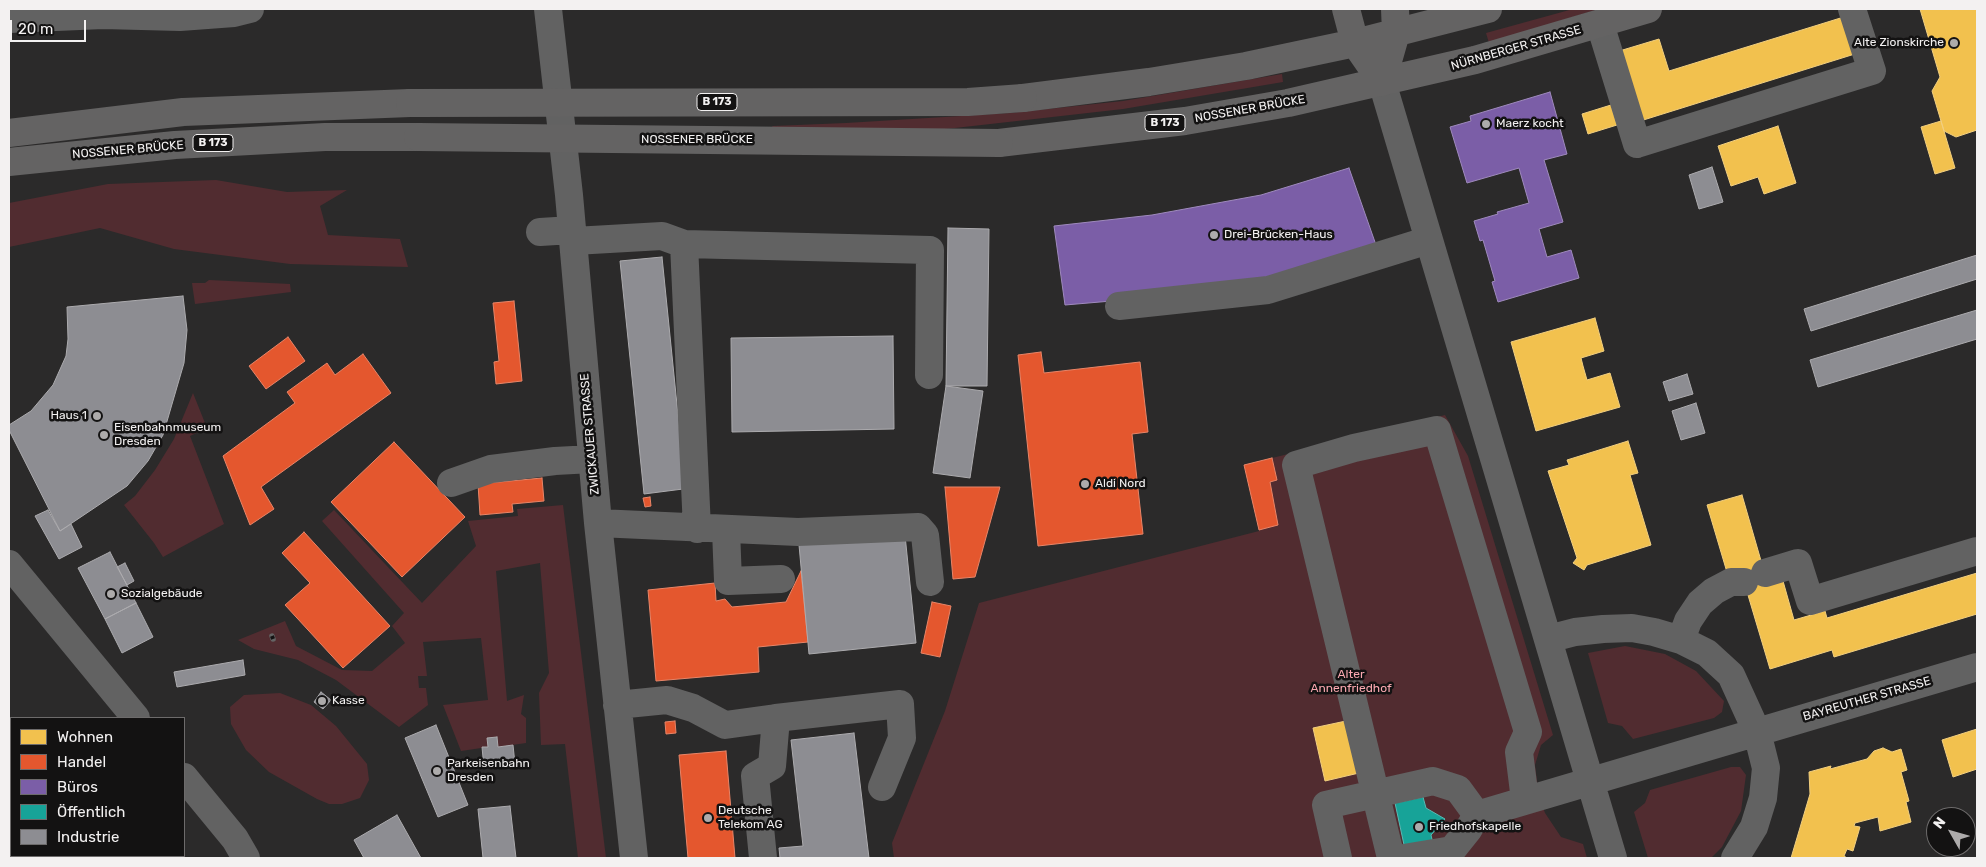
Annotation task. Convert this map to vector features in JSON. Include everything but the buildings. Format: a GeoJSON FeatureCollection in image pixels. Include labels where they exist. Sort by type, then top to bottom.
{"type":"FeatureCollection","features":[{"type":"Feature","properties":{"kind":"main road"},"geometry":{"type":"LineString","coordinates":[[1346,9],[1355,43],[1382,82]]}},
{"type":"Feature","properties":{"kind":"main road"},"geometry":{"type":"LineString","coordinates":[[1355,43],[1396,21],[1488,9]]}},
{"type":"Feature","properties":{"kind":"main road","name":"NÜRNBERGER STRASSE"},"geometry":{"type":"LineString","coordinates":[[1382,82],[1476,60],[1648,9]]}},
{"type":"Feature","properties":{"kind":"main road"},"geometry":{"type":"LineString","coordinates":[[1382,82],[1396,21]]}},
{"type":"Feature","properties":{"kind":"main road","name":"B 173"},"geometry":{"type":"LineString","coordinates":[[9,133],[183,112],[410,103],[958,102],[1023,98],[1149,82],[1246,66],[1355,43]]}},
{"type":"Feature","properties":{"kind":"main road","name":"NOSSENER BRÜCKE"},"geometry":{"type":"LineString","coordinates":[[9,162],[175,145],[325,137],[999,142],[1185,121],[1288,103],[1382,82]]}},
{"type":"Feature","properties":{"kind":"street"},"geometry":{"type":"LineString","coordinates":[[9,20],[102,12],[180,17],[234,13],[250,9]]}},
{"type":"Feature","properties":{"kind":"street","name":"ZWICKAUER STRASSE"},"geometry":{"type":"LineString","coordinates":[[548,9],[573,235],[598,523],[634,858]]}},
{"type":"Feature","properties":{"kind":"street"},"geometry":{"type":"LineString","coordinates":[[1600,24],[1638,144],[1872,71],[1852,9]]}},
{"type":"Feature","properties":{"kind":"street"},"geometry":{"type":"LineString","coordinates":[[1382,82],[1612,858]]}},
{"type":"Feature","properties":{"kind":"street"},"geometry":{"type":"LineString","coordinates":[[540,232],[573,235],[662,236],[684,244],[930,250],[929,375]]}},
{"type":"Feature","properties":{"kind":"street"},"geometry":{"type":"LineString","coordinates":[[1119,306],[1268,290],[1429,240]]}},
{"type":"Feature","properties":{"kind":"street"},"geometry":{"type":"LineString","coordinates":[[684,244],[697,528]]}},
{"type":"Feature","properties":{"kind":"street"},"geometry":{"type":"LineString","coordinates":[[1391,858],[1351,699],[1296,465],[1354,448],[1436,430],[1528,732],[1519,752],[1525,800]]}},
{"type":"Feature","properties":{"kind":"street"},"geometry":{"type":"LineString","coordinates":[[451,482],[491,469],[554,461],[592,459]]}},
{"type":"Feature","properties":{"kind":"street"},"geometry":{"type":"LineString","coordinates":[[598,523],[798,532],[918,527],[925,535],[930,582]]}},
{"type":"Feature","properties":{"kind":"street"},"geometry":{"type":"LineString","coordinates":[[726,530],[728,581],[781,579]]}},
{"type":"Feature","properties":{"kind":"street"},"geometry":{"type":"LineString","coordinates":[[1681,640],[1688,621],[1700,604],[1714,591],[1732,582],[1798,563],[1810,601],[1977,551]]}},
{"type":"Feature","properties":{"kind":"street"},"geometry":{"type":"LineString","coordinates":[[9,564],[135,717]]}},
{"type":"Feature","properties":{"kind":"street"},"geometry":{"type":"LineString","coordinates":[[1548,639],[1575,632],[1603,628],[1632,628],[1654,632],[1681,640],[1707,653],[1731,675],[1757,732],[1766,768],[1763,798],[1754,827],[1735,858]]}},
{"type":"Feature","properties":{"kind":"street","name":"BAYREUTHER STRASSE"},"geometry":{"type":"LineString","coordinates":[[1477,814],[1977,667]]}},
{"type":"Feature","properties":{"kind":"street"},"geometry":{"type":"LineString","coordinates":[[617,705],[667,700],[693,708],[726,725],[900,704],[902,738],[882,787]]}},
{"type":"Feature","properties":{"kind":"street"},"geometry":{"type":"LineString","coordinates":[[763,858],[755,776],[772,766],[776,718]]}},
{"type":"Feature","properties":{"kind":"street"},"geometry":{"type":"LineString","coordinates":[[185,778],[235,839],[246,858]]}},
{"type":"Feature","properties":{"kind":"street"},"geometry":{"type":"LineString","coordinates":[[1338,858],[1326,805],[1433,781],[1458,789],[1477,814],[1468,830],[1452,850],[1404,858]]}},
{"type":"Feature","properties":{"kind":"green space"},"geometry":{"type":"Polygon","coordinates":[[[1573,9],[1599,9],[1489,43],[1486,33],[1573,9]]]}},
{"type":"Feature","properties":{"kind":"green space"},"geometry":{"type":"Polygon","coordinates":[[[1282,74],[1283,82],[1123,109],[955,128],[905,133],[770,128],[773,126],[1010,113],[1123,101],[1282,74]]]}},
{"type":"Feature","properties":{"kind":"green space"},"geometry":{"type":"Polygon","coordinates":[[[216,180],[287,192],[347,190],[320,206],[328,235],[400,239],[408,267],[290,264],[174,249],[100,228],[9,247],[9,203],[108,184],[216,180]]]}},
{"type":"Feature","properties":{"kind":"green space"},"geometry":{"type":"Polygon","coordinates":[[[209,280],[290,284],[291,292],[195,304],[192,283],[205,283],[209,280]]]}},
{"type":"Feature","properties":{"kind":"green space"},"geometry":{"type":"Polygon","coordinates":[[[193,393],[207,428],[190,436],[224,524],[163,557],[124,505],[135,496],[155,470],[174,439],[193,393]]]}},
{"type":"Feature","properties":{"kind":"green space","name":"Alter Annenfriedhof"},"geometry":{"type":"Polygon","coordinates":[[[1445,415],[1468,456],[1553,735],[1541,745],[1535,765],[1539,796],[1545,813],[1561,837],[1583,844],[1587,858],[894,858],[892,843],[945,711],[979,603],[1259,531],[1244,465],[1445,415]]]}},
{"type":"Feature","properties":{"kind":"green space"},"geometry":{"type":"Polygon","coordinates":[[[563,505],[606,858],[578,858],[565,744],[541,745],[539,693],[549,673],[540,563],[496,571],[507,701],[524,695],[521,714],[526,718],[526,743],[498,747],[497,737],[488,738],[488,747],[461,751],[443,705],[488,700],[481,638],[423,642],[427,676],[418,676],[419,688],[426,688],[428,705],[399,727],[336,680],[298,660],[254,649],[238,640],[285,621],[296,646],[342,670],[372,671],[405,643],[392,626],[404,613],[322,521],[334,510],[422,603],[476,546],[468,521],[518,516],[517,509],[563,505]]]}},
{"type":"Feature","properties":{"kind":"green space"},"geometry":{"type":"Polygon","coordinates":[[[1625,646],[1665,654],[1696,671],[1724,701],[1722,712],[1714,718],[1633,739],[1622,726],[1608,723],[1588,653],[1625,646]]]}},
{"type":"Feature","properties":{"kind":"green space"},"geometry":{"type":"Polygon","coordinates":[[[280,693],[311,705],[336,726],[367,764],[369,780],[360,798],[342,804],[329,804],[317,799],[269,772],[246,750],[231,724],[230,707],[244,695],[280,693]]]}},
{"type":"Feature","properties":{"kind":"green space"},"geometry":{"type":"Polygon","coordinates":[[[1731,767],[1740,767],[1746,775],[1741,811],[1722,847],[1711,858],[1648,858],[1634,812],[1645,803],[1650,790],[1731,767]]]}},
{"type":"Feature","properties":{"kind":"place","name":"Alte Zionskirche"},"geometry":{"type":"Point","coordinates":[1954,43]}},
{"type":"Feature","properties":{"kind":"place","name":"Maerz kocht"},"geometry":{"type":"Point","coordinates":[1486,124]}},
{"type":"Feature","properties":{"kind":"place","name":"Drei-Brücken-Haus"},"geometry":{"type":"Point","coordinates":[1214,235]}},
{"type":"Feature","properties":{"kind":"place","name":"Haus 1"},"geometry":{"type":"Point","coordinates":[97,416]}},
{"type":"Feature","properties":{"kind":"place","name":"Eisenbahnmuseum Dresden"},"geometry":{"type":"Point","coordinates":[104,435]}},
{"type":"Feature","properties":{"kind":"place","name":"Aldi Nord"},"geometry":{"type":"Point","coordinates":[1085,484]}},
{"type":"Feature","properties":{"kind":"place","name":"Sozialgebäude"},"geometry":{"type":"Point","coordinates":[111,594]}},
{"type":"Feature","properties":{"kind":"place","name":"Kasse"},"geometry":{"type":"Point","coordinates":[322,701]}},
{"type":"Feature","properties":{"kind":"place","name":"Parkeisenbahn Dresden"},"geometry":{"type":"Point","coordinates":[437,771]}},
{"type":"Feature","properties":{"kind":"place","name":"Deutsche Telekom AG"},"geometry":{"type":"Point","coordinates":[708,818]}},
{"type":"Feature","properties":{"kind":"place","name":"Friedhofskapelle"},"geometry":{"type":"Point","coordinates":[1419,827]}}]}
